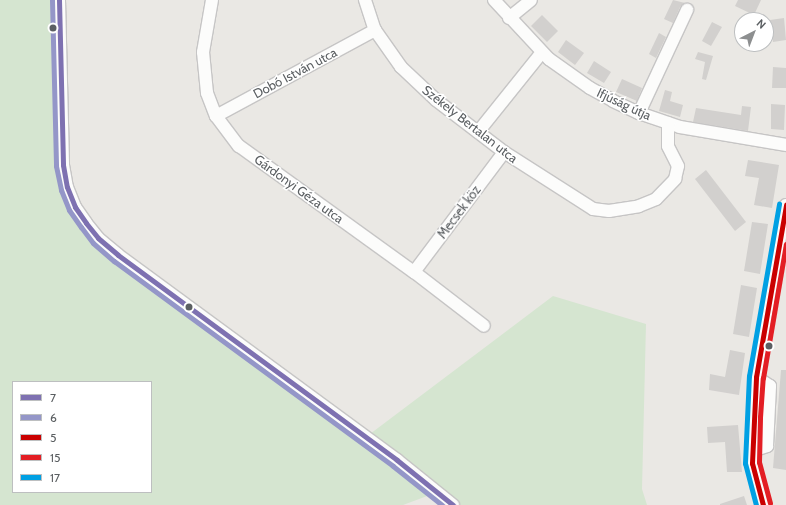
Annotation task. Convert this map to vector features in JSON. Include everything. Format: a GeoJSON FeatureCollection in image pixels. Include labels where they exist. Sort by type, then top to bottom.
{"type":"FeatureCollection","features":[{"type":"Feature","properties":{"kind":"street"},"geometry":{"type":"LineString","coordinates":[[59,0],[64,166],[67,187],[75,207],[86,223],[98,238],[118,255],[447,502]]}},
{"type":"Feature","properties":{"kind":"street","name":"Gárdonyi Géza utca"},"geometry":{"type":"LineString","coordinates":[[212,0],[203,52],[207,93],[216,116],[239,146],[414,272],[484,326]]}},
{"type":"Feature","properties":{"kind":"street","name":"Székely Bertalan utca"},"geometry":{"type":"LineString","coordinates":[[365,0],[376,30],[401,67],[436,100],[504,152],[593,209],[609,211],[639,206],[656,199],[675,179],[678,166],[668,146],[668,123]]}},
{"type":"Feature","properties":{"kind":"street","name":"Ifjúság útja"},"geometry":{"type":"LineString","coordinates":[[494,0],[542,52],[590,88],[639,113],[698,131],[786,145]]}},
{"type":"Feature","properties":{"kind":"street"},"geometry":{"type":"LineString","coordinates":[[510,18],[531,0]]}},
{"type":"Feature","properties":{"kind":"street"},"geometry":{"type":"LineString","coordinates":[[639,113],[687,10]]}},
{"type":"Feature","properties":{"kind":"street","name":"Dobó István utca"},"geometry":{"type":"LineString","coordinates":[[216,116],[376,30]]}},
{"type":"Feature","properties":{"kind":"street"},"geometry":{"type":"LineString","coordinates":[[478,132],[542,52]]}},
{"type":"Feature","properties":{"kind":"street","name":"Mecsek köz"},"geometry":{"type":"LineString","coordinates":[[414,272],[504,152]]}},
{"type":"Feature","properties":{"kind":"street"},"geometry":{"type":"LineString","coordinates":[[763,505],[752,463],[756,377],[786,205]]}},
{"type":"Feature","properties":{"kind":"green space"},"geometry":{"type":"Polygon","coordinates":[[[0,0],[59,0],[63,165],[86,223],[366,437],[553,296],[646,324],[642,489],[647,505],[453,505],[438,492],[403,505],[0,505],[0,0]]]}},
{"type":"Feature","properties":{"kind":"building"},"geometry":{"type":"Polygon","coordinates":[[[673,0],[685,3],[680,7],[673,23],[664,19],[673,0]]]}},
{"type":"Feature","properties":{"kind":"building"},"geometry":{"type":"Polygon","coordinates":[[[738,0],[761,0],[755,12],[748,12],[735,6],[738,0]]]}},
{"type":"Feature","properties":{"kind":"building"},"geometry":{"type":"Polygon","coordinates":[[[542,15],[558,31],[547,42],[531,26],[542,15]]]}},
{"type":"Feature","properties":{"kind":"building"},"geometry":{"type":"Polygon","coordinates":[[[784,18],[786,40],[774,42],[774,19],[784,18]]]}},
{"type":"Feature","properties":{"kind":"building"},"geometry":{"type":"Polygon","coordinates":[[[712,22],[722,27],[711,46],[702,41],[712,22]]]}},
{"type":"Feature","properties":{"kind":"building"},"geometry":{"type":"Polygon","coordinates":[[[659,33],[666,37],[656,58],[649,54],[659,33]]]}},
{"type":"Feature","properties":{"kind":"building"},"geometry":{"type":"Polygon","coordinates":[[[566,40],[584,53],[575,65],[558,52],[566,40]]]}},
{"type":"Feature","properties":{"kind":"building"},"geometry":{"type":"Polygon","coordinates":[[[698,52],[713,56],[706,80],[702,79],[705,62],[695,59],[698,52]]]}},
{"type":"Feature","properties":{"kind":"building"},"geometry":{"type":"Polygon","coordinates":[[[594,61],[611,72],[604,83],[587,73],[594,61]]]}},
{"type":"Feature","properties":{"kind":"building"},"geometry":{"type":"Polygon","coordinates":[[[773,67],[786,68],[786,88],[772,88],[773,67]]]}},
{"type":"Feature","properties":{"kind":"building"},"geometry":{"type":"Polygon","coordinates":[[[622,79],[642,88],[637,101],[616,92],[622,79]]]}},
{"type":"Feature","properties":{"kind":"building"},"geometry":{"type":"Polygon","coordinates":[[[665,90],[672,92],[670,101],[683,105],[680,117],[659,111],[665,90]]]}},
{"type":"Feature","properties":{"kind":"building"},"geometry":{"type":"Polygon","coordinates":[[[771,104],[785,105],[784,130],[771,129],[771,104]]]}},
{"type":"Feature","properties":{"kind":"building"},"geometry":{"type":"Polygon","coordinates":[[[742,106],[751,107],[748,131],[693,122],[696,108],[741,115],[742,106]]]}},
{"type":"Feature","properties":{"kind":"building"},"geometry":{"type":"Polygon","coordinates":[[[748,160],[779,165],[772,208],[754,205],[759,178],[745,176],[748,160]]]}},
{"type":"Feature","properties":{"kind":"building"},"geometry":{"type":"Polygon","coordinates":[[[706,170],[746,222],[735,231],[695,179],[706,170]]]}},
{"type":"Feature","properties":{"kind":"building"},"geometry":{"type":"Polygon","coordinates":[[[752,222],[768,224],[760,274],[744,271],[752,222]]]}},
{"type":"Feature","properties":{"kind":"building"},"geometry":{"type":"Polygon","coordinates":[[[741,285],[757,288],[749,337],[733,334],[741,285]]]}},
{"type":"Feature","properties":{"kind":"building"},"geometry":{"type":"Polygon","coordinates":[[[730,350],[745,353],[739,395],[709,390],[710,374],[725,377],[730,350]]]}},
{"type":"Feature","properties":{"kind":"building"},"geometry":{"type":"Polygon","coordinates":[[[781,370],[786,370],[786,470],[773,468],[781,370]]]}},
{"type":"Feature","properties":{"kind":"building"},"geometry":{"type":"Polygon","coordinates":[[[738,425],[742,472],[727,472],[725,442],[708,443],[707,427],[738,425]]]}},
{"type":"Feature","properties":{"kind":"building"},"geometry":{"type":"Polygon","coordinates":[[[744,496],[747,505],[720,505],[720,504],[744,496]]]}},
{"type":"Feature","properties":{"kind":"transit line","name":"6"},"geometry":{"type":"LineString","coordinates":[[52,0],[56,166],[61,190],[69,210],[93,243],[114,261],[393,466],[442,505]]}},
{"type":"Feature","properties":{"kind":"transit line","name":"7"},"geometry":{"type":"LineString","coordinates":[[59,0],[63,165],[67,187],[75,207],[86,223],[98,238],[118,255],[397,460],[453,505]]}},
{"type":"Feature","properties":{"kind":"transit line","name":"17"},"geometry":{"type":"LineString","coordinates":[[756,505],[745,463],[749,376],[779,204]]}},
{"type":"Feature","properties":{"kind":"transit line","name":"5"},"geometry":{"type":"LineString","coordinates":[[763,505],[752,463],[756,377],[786,205]]}},
{"type":"Feature","properties":{"kind":"transit line","name":"15"},"geometry":{"type":"LineString","coordinates":[[770,503],[759,462],[760,417],[763,378],[786,244]]}}]}
